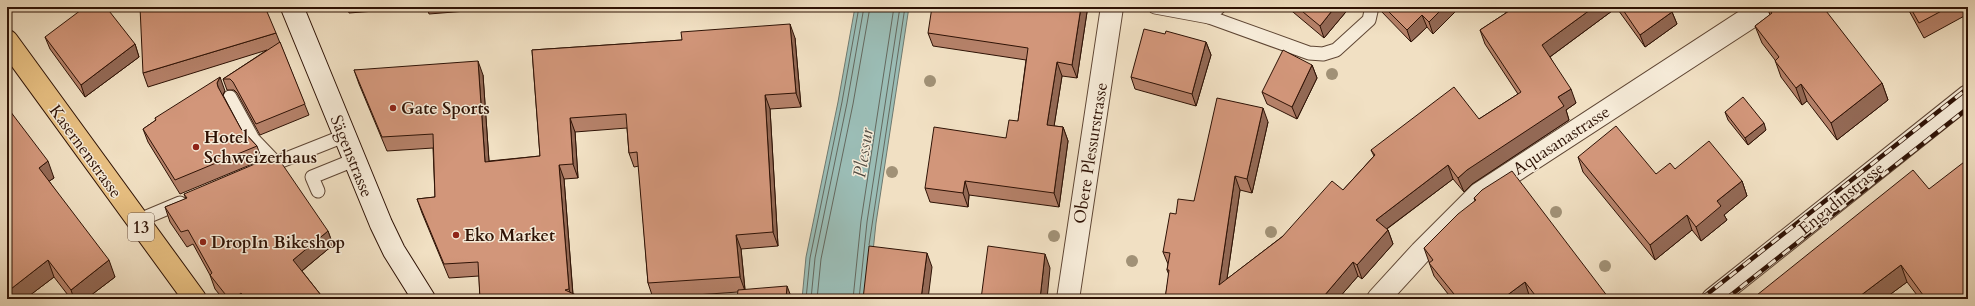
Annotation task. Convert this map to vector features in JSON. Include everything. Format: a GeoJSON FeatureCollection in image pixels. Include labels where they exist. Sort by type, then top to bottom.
{"type":"FeatureCollection","features":[{"type":"Feature","properties":{"kind":"main road","name":"Kasernenstrasse"},"geometry":{"type":"LineString","coordinates":[[7,41],[195,299]]}},
{"type":"Feature","properties":{"kind":"street","name":"Sägenstrasse"},"geometry":{"type":"LineString","coordinates":[[292,7],[381,224],[394,251],[424,299]]}},
{"type":"Feature","properties":{"kind":"street","name":"Obere Plessurstrasse"},"geometry":{"type":"LineString","coordinates":[[1068,299],[1112,7]]}},
{"type":"Feature","properties":{"kind":"street","name":"Aquasanastrasse"},"geometry":{"type":"LineString","coordinates":[[1378,299],[1421,252],[1479,194],[1766,7]]}},
{"type":"Feature","properties":{"kind":"street","name":"Engadinstrasse"},"geometry":{"type":"LineString","coordinates":[[1713,299],[1968,96]]}},
{"type":"Feature","properties":{"kind":"lane"},"geometry":{"type":"LineString","coordinates":[[1155,7],[1209,17],[1309,53],[1323,54],[1336,50],[1352,37],[1369,20],[1372,7]]}},
{"type":"Feature","properties":{"kind":"lane"},"geometry":{"type":"LineString","coordinates":[[1209,17],[1219,7]]}},
{"type":"Feature","properties":{"kind":"lane"},"geometry":{"type":"LineString","coordinates":[[230,97],[253,139],[276,163]]}},
{"type":"Feature","properties":{"kind":"lane"},"geometry":{"type":"LineString","coordinates":[[262,169],[344,136]]}},
{"type":"Feature","properties":{"kind":"lane"},"geometry":{"type":"LineString","coordinates":[[318,191],[312,177],[354,160]]}},
{"type":"Feature","properties":{"kind":"lane"},"geometry":{"type":"LineString","coordinates":[[137,221],[189,199]]}},
{"type":"Feature","properties":{"kind":"water","name":"Plessur"},"geometry":{"type":"Polygon","coordinates":[[[855,7],[909,7],[876,223],[868,299],[802,299],[806,257],[838,102],[855,7]]]}},
{"type":"Feature","properties":{"kind":"building"},"geometry":{"type":"Polygon","coordinates":[[[85,7],[106,7],[135,44],[81,85],[45,37],[85,7]]]}},
{"type":"Feature","properties":{"kind":"building"},"geometry":{"type":"Polygon","coordinates":[[[140,7],[265,7],[276,33],[143,73],[140,7]]]}},
{"type":"Feature","properties":{"kind":"building"},"geometry":{"type":"Polygon","coordinates":[[[932,7],[1081,7],[1072,65],[1057,62],[1047,125],[1063,127],[1054,193],[965,181],[963,193],[925,188],[934,127],[1006,138],[1009,120],[1018,121],[1028,48],[928,33],[932,7]]]}},
{"type":"Feature","properties":{"kind":"building"},"geometry":{"type":"Polygon","coordinates":[[[1297,7],[1335,7],[1320,26],[1297,7]]]}},
{"type":"Feature","properties":{"kind":"building"},"geometry":{"type":"Polygon","coordinates":[[[1384,7],[1444,7],[1429,22],[1422,15],[1407,30],[1384,7]]]}},
{"type":"Feature","properties":{"kind":"building"},"geometry":{"type":"Polygon","coordinates":[[[1506,7],[1594,7],[1542,45],[1571,89],[1558,97],[1564,106],[1467,170],[1458,178],[1448,165],[1376,220],[1388,230],[1357,265],[1353,262],[1324,296],[1327,299],[1165,299],[1170,253],[1163,252],[1170,213],[1176,214],[1178,199],[1194,201],[1217,98],[1263,108],[1247,179],[1235,176],[1219,285],[1282,237],[1332,181],[1343,190],[1375,155],[1371,150],[1454,87],[1479,119],[1521,92],[1480,30],[1509,11],[1506,7]]]}},
{"type":"Feature","properties":{"kind":"building"},"geometry":{"type":"Polygon","coordinates":[[[1621,7],[1669,7],[1672,12],[1640,35],[1621,7]]]}},
{"type":"Feature","properties":{"kind":"building"},"geometry":{"type":"Polygon","coordinates":[[[1767,7],[1823,7],[1882,83],[1831,123],[1801,84],[1796,88],[1775,61],[1779,57],[1755,26],[1772,13],[1767,7]]]}},
{"type":"Feature","properties":{"kind":"building"},"geometry":{"type":"Polygon","coordinates":[[[1910,7],[1949,7],[1919,23],[1910,7]]]}},
{"type":"Feature","properties":{"kind":"building"},"geometry":{"type":"Polygon","coordinates":[[[790,24],[796,93],[765,95],[773,232],[736,235],[740,277],[648,283],[637,152],[629,153],[626,114],[570,118],[573,164],[559,165],[569,289],[565,290],[576,295],[532,299],[480,299],[478,262],[444,264],[417,199],[435,197],[433,134],[382,137],[354,70],[478,61],[485,162],[540,156],[532,50],[682,40],[681,32],[790,24]]]}},
{"type":"Feature","properties":{"kind":"building"},"geometry":{"type":"Polygon","coordinates":[[[1144,29],[1165,34],[1166,31],[1206,42],[1192,94],[1131,77],[1144,29]]]}},
{"type":"Feature","properties":{"kind":"building"},"geometry":{"type":"Polygon","coordinates":[[[280,42],[305,104],[256,124],[233,82],[230,79],[223,79],[280,42]]]}},
{"type":"Feature","properties":{"kind":"building"},"geometry":{"type":"Polygon","coordinates":[[[1283,50],[1312,65],[1292,107],[1262,92],[1283,50]]]}},
{"type":"Feature","properties":{"kind":"building","name":"Hotel Schweizerhaus"},"geometry":{"type":"Polygon","coordinates":[[[220,77],[217,83],[218,87],[241,129],[257,146],[175,180],[143,129],[156,120],[155,118],[220,77]]]}},
{"type":"Feature","properties":{"kind":"building"},"geometry":{"type":"Polygon","coordinates":[[[1743,97],[1764,123],[1745,138],[1725,112],[1743,97]]]}},
{"type":"Feature","properties":{"kind":"building"},"geometry":{"type":"Polygon","coordinates":[[[7,107],[48,161],[39,168],[109,260],[71,290],[48,260],[7,292],[7,107]]]}},
{"type":"Feature","properties":{"kind":"building"},"geometry":{"type":"Polygon","coordinates":[[[1616,126],[1656,174],[1670,163],[1675,169],[1709,141],[1742,181],[1717,201],[1721,206],[1696,227],[1687,215],[1650,245],[1578,157],[1616,126]]]}},
{"type":"Feature","properties":{"kind":"building"},"geometry":{"type":"Polygon","coordinates":[[[276,155],[328,231],[293,260],[324,299],[247,299],[241,293],[234,299],[229,299],[210,275],[212,273],[188,230],[181,232],[165,207],[187,198],[184,194],[276,155]]]}},
{"type":"Feature","properties":{"kind":"building"},"geometry":{"type":"Polygon","coordinates":[[[1968,159],[1968,235],[1966,237],[1968,239],[1968,299],[1926,299],[1901,265],[1856,299],[1752,299],[1913,170],[1929,189],[1968,159]]]}},
{"type":"Feature","properties":{"kind":"building"},"geometry":{"type":"Polygon","coordinates":[[[1512,171],[1608,297],[1606,299],[1538,299],[1525,282],[1502,299],[1458,299],[1429,263],[1433,260],[1424,248],[1458,214],[1476,200],[1474,198],[1482,190],[1512,171]]]}},
{"type":"Feature","properties":{"kind":"building"},"geometry":{"type":"Polygon","coordinates":[[[869,246],[927,253],[921,299],[863,299],[869,246]]]}},
{"type":"Feature","properties":{"kind":"building"},"geometry":{"type":"Polygon","coordinates":[[[988,246],[1045,254],[1040,299],[981,299],[988,246]]]}},
{"type":"Feature","properties":{"kind":"building"},"geometry":{"type":"Polygon","coordinates":[[[787,286],[786,299],[737,299],[738,290],[787,286]]]}},
{"type":"Feature","properties":{"kind":"railway"},"geometry":{"type":"LineString","coordinates":[[1701,299],[1968,88]]}},
{"type":"Feature","properties":{"kind":"railway"},"geometry":{"type":"LineString","coordinates":[[1726,299],[1968,108]]}},
{"type":"Feature","properties":{"kind":"place","name":"Gate Sports"},"geometry":{"type":"Point","coordinates":[393,108]}},
{"type":"Feature","properties":{"kind":"place","name":"Hotel Schweizerhaus"},"geometry":{"type":"Point","coordinates":[196,147]}},
{"type":"Feature","properties":{"kind":"place","name":"Eko Market"},"geometry":{"type":"Point","coordinates":[456,235]}},
{"type":"Feature","properties":{"kind":"place","name":"DropIn Bikeshop"},"geometry":{"type":"Point","coordinates":[203,242]}}]}
